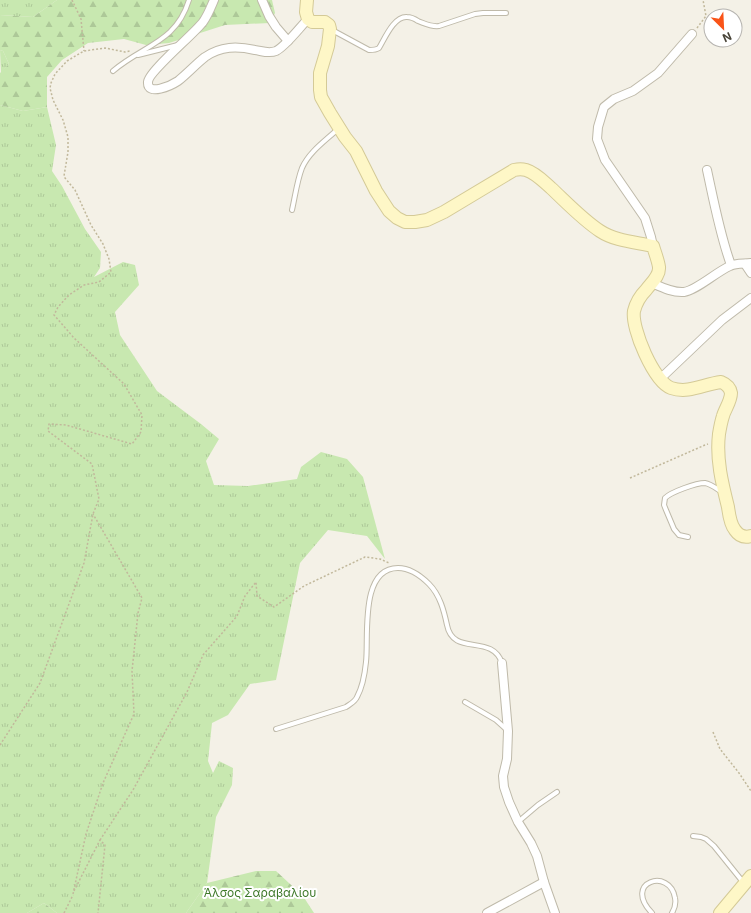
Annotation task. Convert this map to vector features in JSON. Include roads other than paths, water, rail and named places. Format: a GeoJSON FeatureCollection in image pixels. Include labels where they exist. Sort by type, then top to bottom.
{"type":"FeatureCollection","features":[{"type":"Feature","properties":{"kind":"street"},"geometry":{"type":"LineString","coordinates":[[214,0],[203,22],[193,34],[156,69],[149,79],[149,88],[156,89],[168,86],[177,81],[214,51],[232,47],[273,52],[288,41],[308,19]]}},
{"type":"Feature","properties":{"kind":"street"},"geometry":{"type":"LineString","coordinates":[[262,0],[269,16],[288,41]]}},
{"type":"Feature","properties":{"kind":"street"},"geometry":{"type":"LineString","coordinates":[[307,0],[306,12],[308,19],[312,22],[325,22],[329,25],[330,29],[328,46],[320,72],[321,97],[339,128],[356,151],[376,192],[389,211],[397,218],[405,222],[427,220],[444,212],[514,170],[521,169],[528,170],[543,181],[590,224],[600,231],[609,236],[653,246]]}},
{"type":"Feature","properties":{"kind":"street"},"geometry":{"type":"LineString","coordinates":[[692,34],[658,73],[633,91],[614,99],[604,107],[598,126],[597,139],[605,160],[644,218],[659,266],[657,277],[640,297],[634,311],[635,328],[646,356],[660,379],[664,384],[671,388],[690,390],[721,382],[726,384],[731,393],[720,425],[718,443],[720,473],[734,529],[742,536],[751,536]]}},
{"type":"Feature","properties":{"kind":"street"},"geometry":{"type":"LineString","coordinates":[[707,170],[720,230],[731,266]]}},
{"type":"Feature","properties":{"kind":"street"},"geometry":{"type":"LineString","coordinates":[[652,283],[675,291],[683,292],[693,289],[714,275],[736,264],[748,263],[751,273]]}},
{"type":"Feature","properties":{"kind":"street"},"geometry":{"type":"LineString","coordinates":[[660,379],[722,320],[751,298]]}},
{"type":"Feature","properties":{"kind":"street"},"geometry":{"type":"LineString","coordinates":[[502,663],[508,731],[503,776],[504,787],[518,822],[537,856],[555,913]]}},
{"type":"Feature","properties":{"kind":"street"},"geometry":{"type":"LineString","coordinates":[[720,913],[748,880]]}},
{"type":"Feature","properties":{"kind":"street"},"geometry":{"type":"LineString","coordinates":[[487,913],[544,882]]}},
{"type":"Feature","properties":{"kind":"lane"},"geometry":{"type":"LineString","coordinates":[[113,71],[132,56],[156,43],[171,32],[183,16],[189,0]]}},
{"type":"Feature","properties":{"kind":"lane"},"geometry":{"type":"LineString","coordinates":[[330,29],[369,50],[376,50],[379,48],[393,24],[402,17],[411,17],[433,27],[476,14],[506,13]]}},
{"type":"Feature","properties":{"kind":"lane"},"geometry":{"type":"LineString","coordinates":[[132,56],[182,44]]}},
{"type":"Feature","properties":{"kind":"lane"},"geometry":{"type":"LineString","coordinates":[[292,210],[300,174],[306,161],[318,147],[339,128]]}},
{"type":"Feature","properties":{"kind":"lane"},"geometry":{"type":"LineString","coordinates":[[688,537],[679,535],[674,529],[666,510],[664,501],[665,498],[674,492],[705,483],[724,493]]}},
{"type":"Feature","properties":{"kind":"lane"},"geometry":{"type":"LineString","coordinates":[[276,729],[346,707],[357,698],[361,689],[366,662],[367,611],[371,591],[383,573],[392,569],[402,568],[410,570],[421,576],[431,586],[439,598],[448,630],[452,637],[456,641],[495,651],[502,663]]}},
{"type":"Feature","properties":{"kind":"lane"},"geometry":{"type":"LineString","coordinates":[[465,702],[496,720],[508,731]]}},
{"type":"Feature","properties":{"kind":"lane"},"geometry":{"type":"LineString","coordinates":[[518,822],[538,805],[557,792]]}},
{"type":"Feature","properties":{"kind":"lane"},"geometry":{"type":"LineString","coordinates":[[693,836],[706,839],[748,880]]}},
{"type":"Feature","properties":{"kind":"lane"},"geometry":{"type":"LineString","coordinates":[[652,913],[643,901],[643,888],[649,882],[658,881],[668,884],[672,890],[675,902],[672,913]]}},
{"type":"Feature","properties":{"kind":"park label","name":"Άλσος Σαραβαλίου"},"geometry":{"type":"Point","coordinates":[260,892]}}]}
